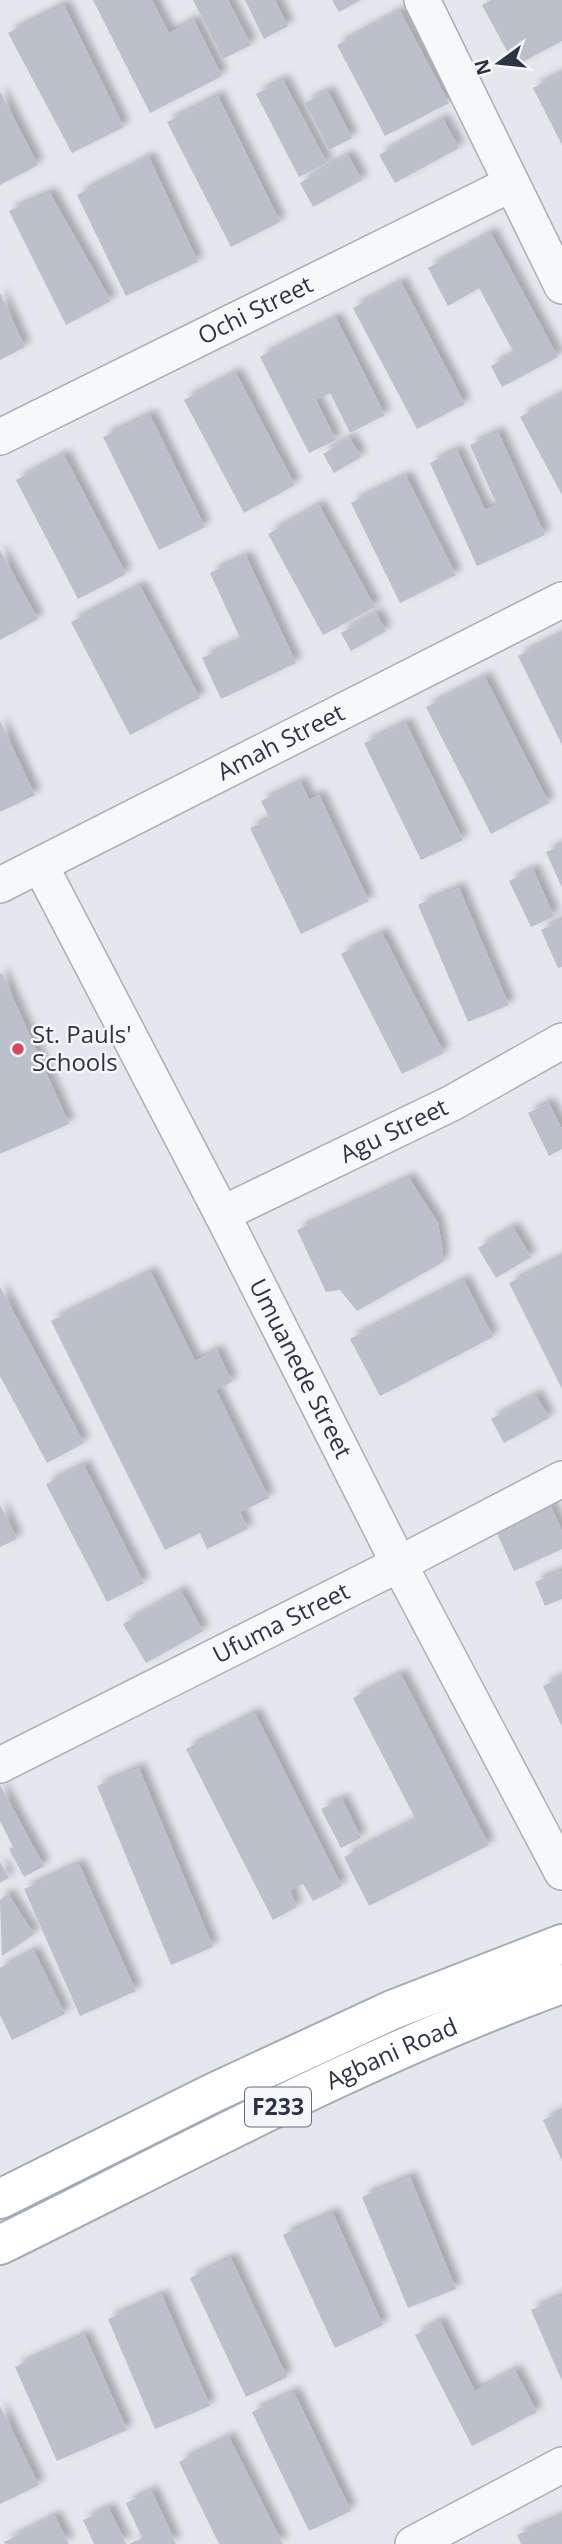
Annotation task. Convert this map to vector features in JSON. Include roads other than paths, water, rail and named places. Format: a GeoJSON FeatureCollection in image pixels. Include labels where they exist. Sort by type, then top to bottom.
{"type":"FeatureCollection","features":[{"type":"Feature","properties":{"kind":"main road","name":"Agbani Road"},"geometry":{"type":"LineString","coordinates":[[0,2199],[213,2093],[392,2010],[562,1944]]}},
{"type":"Feature","properties":{"kind":"main road","name":"Agbani Road"},"geometry":{"type":"LineString","coordinates":[[0,2245],[313,2089],[515,2001],[562,1984]]}},
{"type":"Feature","properties":{"kind":"street"},"geometry":{"type":"LineString","coordinates":[[422,0],[562,286]]}},
{"type":"Feature","properties":{"kind":"street","name":"Ochi Street"},"geometry":{"type":"LineString","coordinates":[[0,437],[511,184]]}},
{"type":"Feature","properties":{"kind":"street","name":"Amah Street"},"geometry":{"type":"LineString","coordinates":[[0,885],[562,600]]}},
{"type":"Feature","properties":{"kind":"street","name":"Umuanede Street"},"geometry":{"type":"LineString","coordinates":[[40,865],[222,1214],[399,1564],[562,1872]]}},
{"type":"Feature","properties":{"kind":"street","name":"Agu Street"},"geometry":{"type":"LineString","coordinates":[[222,1214],[452,1103],[562,1041]]}},
{"type":"Feature","properties":{"kind":"street","name":"Ufuma Street"},"geometry":{"type":"LineString","coordinates":[[0,1765],[562,1479]]}},
{"type":"Feature","properties":{"kind":"street"},"geometry":{"type":"LineString","coordinates":[[413,2544],[562,2465]]}},
{"type":"Feature","properties":{"kind":"place","name":"St. Pauls' Schools"},"geometry":{"type":"Point","coordinates":[18,1049]}}]}
